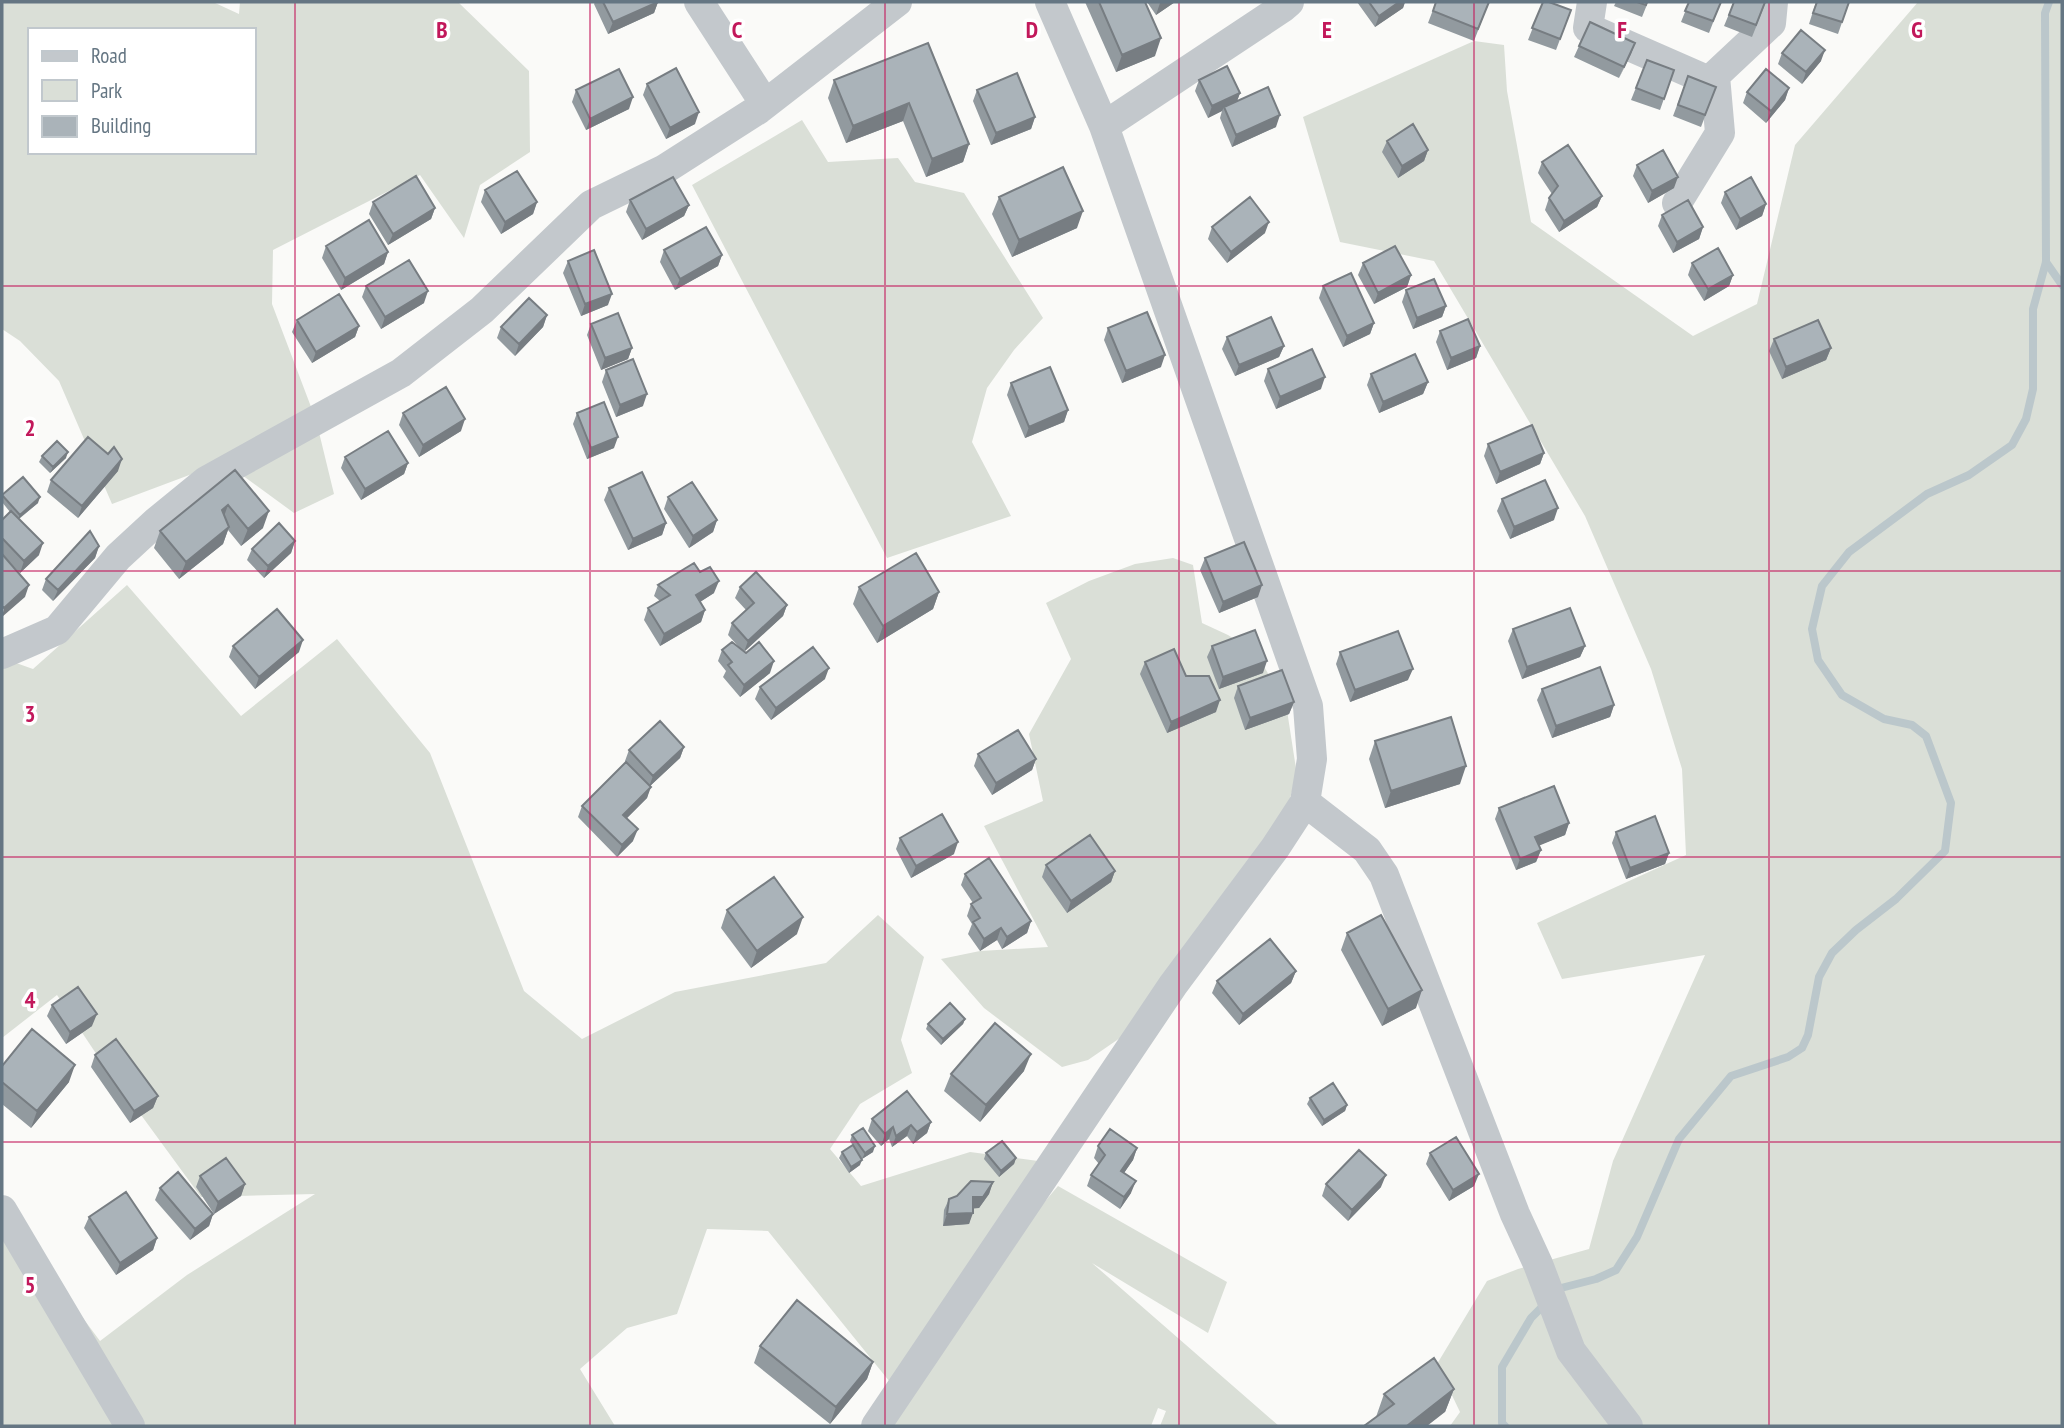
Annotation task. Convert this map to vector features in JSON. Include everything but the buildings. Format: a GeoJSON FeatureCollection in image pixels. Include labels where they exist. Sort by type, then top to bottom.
{"type":"FeatureCollection","features":[{"type":"Feature","properties":{"kind":"street"},"geometry":{"type":"LineString","coordinates":[[699,2],[765,104]]}},
{"type":"Feature","properties":{"kind":"street"},"geometry":{"type":"LineString","coordinates":[[2,654],[57,630],[118,557],[206,481],[401,373],[482,310],[591,205],[665,169],[765,104],[897,2]]}},
{"type":"Feature","properties":{"kind":"street"},"geometry":{"type":"LineString","coordinates":[[876,1426],[1173,985],[1275,848],[1305,802],[1312,759],[1308,706],[1104,126],[1050,2]]}},
{"type":"Feature","properties":{"kind":"street"},"geometry":{"type":"LineString","coordinates":[[1104,126],[1289,2]]}},
{"type":"Feature","properties":{"kind":"street"},"geometry":{"type":"LineString","coordinates":[[1592,2],[1588,28],[1709,81],[1771,23],[1773,2]]}},
{"type":"Feature","properties":{"kind":"street"},"geometry":{"type":"LineString","coordinates":[[1677,203],[1720,133],[1715,76]]}},
{"type":"Feature","properties":{"kind":"street"},"geometry":{"type":"LineString","coordinates":[[1305,802],[1367,850],[1384,875],[1515,1214],[1572,1351],[1628,1426]]}},
{"type":"Feature","properties":{"kind":"street"},"geometry":{"type":"LineString","coordinates":[[2,1210],[130,1426]]}},
{"type":"Feature","properties":{"kind":"green space"},"geometry":{"type":"Polygon","coordinates":[[[2,2],[213,2],[239,14],[240,2],[458,2],[529,71],[530,152],[480,185],[464,238],[420,175],[273,250],[272,304],[316,420],[334,494],[294,513],[224,462],[112,504],[59,381],[20,341],[2,329],[2,2]]]}},
{"type":"Feature","properties":{"kind":"green space"},"geometry":{"type":"Polygon","coordinates":[[[1918,2],[2062,2],[2062,1426],[1450,1426],[1460,1412],[1437,1364],[1487,1281],[1518,1269],[1589,1249],[1613,1161],[1705,955],[1562,979],[1537,923],[1686,855],[1682,769],[1651,669],[1585,516],[1434,261],[1340,242],[1303,117],[1474,41],[1504,45],[1507,91],[1531,222],[1693,336],[1757,304],[1795,145],[1918,2]]]}},
{"type":"Feature","properties":{"kind":"green space"},"geometry":{"type":"Polygon","coordinates":[[[802,120],[828,162],[898,158],[915,182],[964,193],[1043,318],[1014,350],[987,388],[972,442],[1011,516],[887,558],[692,185],[802,120]]]}},
{"type":"Feature","properties":{"kind":"green space"},"geometry":{"type":"Polygon","coordinates":[[[1173,558],[1193,565],[1202,623],[1228,635],[1256,653],[1286,704],[1297,775],[1275,848],[1136,1027],[1088,1060],[1062,1067],[984,1008],[941,959],[980,951],[1048,947],[984,826],[1043,801],[1029,734],[1071,659],[1046,603],[1089,581],[1135,564],[1173,558]]]}},
{"type":"Feature","properties":{"kind":"green space"},"geometry":{"type":"Polygon","coordinates":[[[127,585],[241,716],[337,639],[430,753],[524,991],[582,1039],[675,992],[826,963],[878,915],[924,957],[901,1040],[912,1073],[860,1104],[830,1149],[861,1186],[970,1152],[1053,1163],[960,1302],[1058,1186],[1227,1282],[1208,1333],[1092,1263],[1279,1426],[1160,1426],[1166,1411],[1158,1408],[1151,1426],[889,1426],[898,1392],[768,1231],[707,1229],[677,1314],[627,1328],[580,1369],[615,1426],[2,1426],[2,1209],[100,1341],[187,1275],[315,1194],[201,1197],[95,1052],[57,995],[2,1038],[2,658],[33,669],[127,585]]]}},
{"type":"Feature","properties":{"kind":"waterway"},"geometry":{"type":"LineString","coordinates":[[1556,1293],[1561,1288],[1596,1279],[1616,1270],[1637,1237],[1679,1139],[1731,1076],[1788,1057],[1802,1048],[1808,1035],[1819,977],[1832,953],[1856,930],[1896,899],[1945,851],[1951,803],[1926,736],[1912,725],[1884,719],[1842,695],[1818,660],[1812,629],[1822,586],[1849,552],[1927,494],[1969,475],[2012,445],[2026,419],[2033,389],[2033,309],[2046,262],[2045,13],[2049,2]]}},
{"type":"Feature","properties":{"kind":"waterway"},"geometry":{"type":"LineString","coordinates":[[2046,262],[2062,285]]}},
{"type":"Feature","properties":{"kind":"waterway"},"geometry":{"type":"LineString","coordinates":[[1505,1426],[1502,1423],[1502,1367],[1531,1318],[1547,1302]]}}]}
